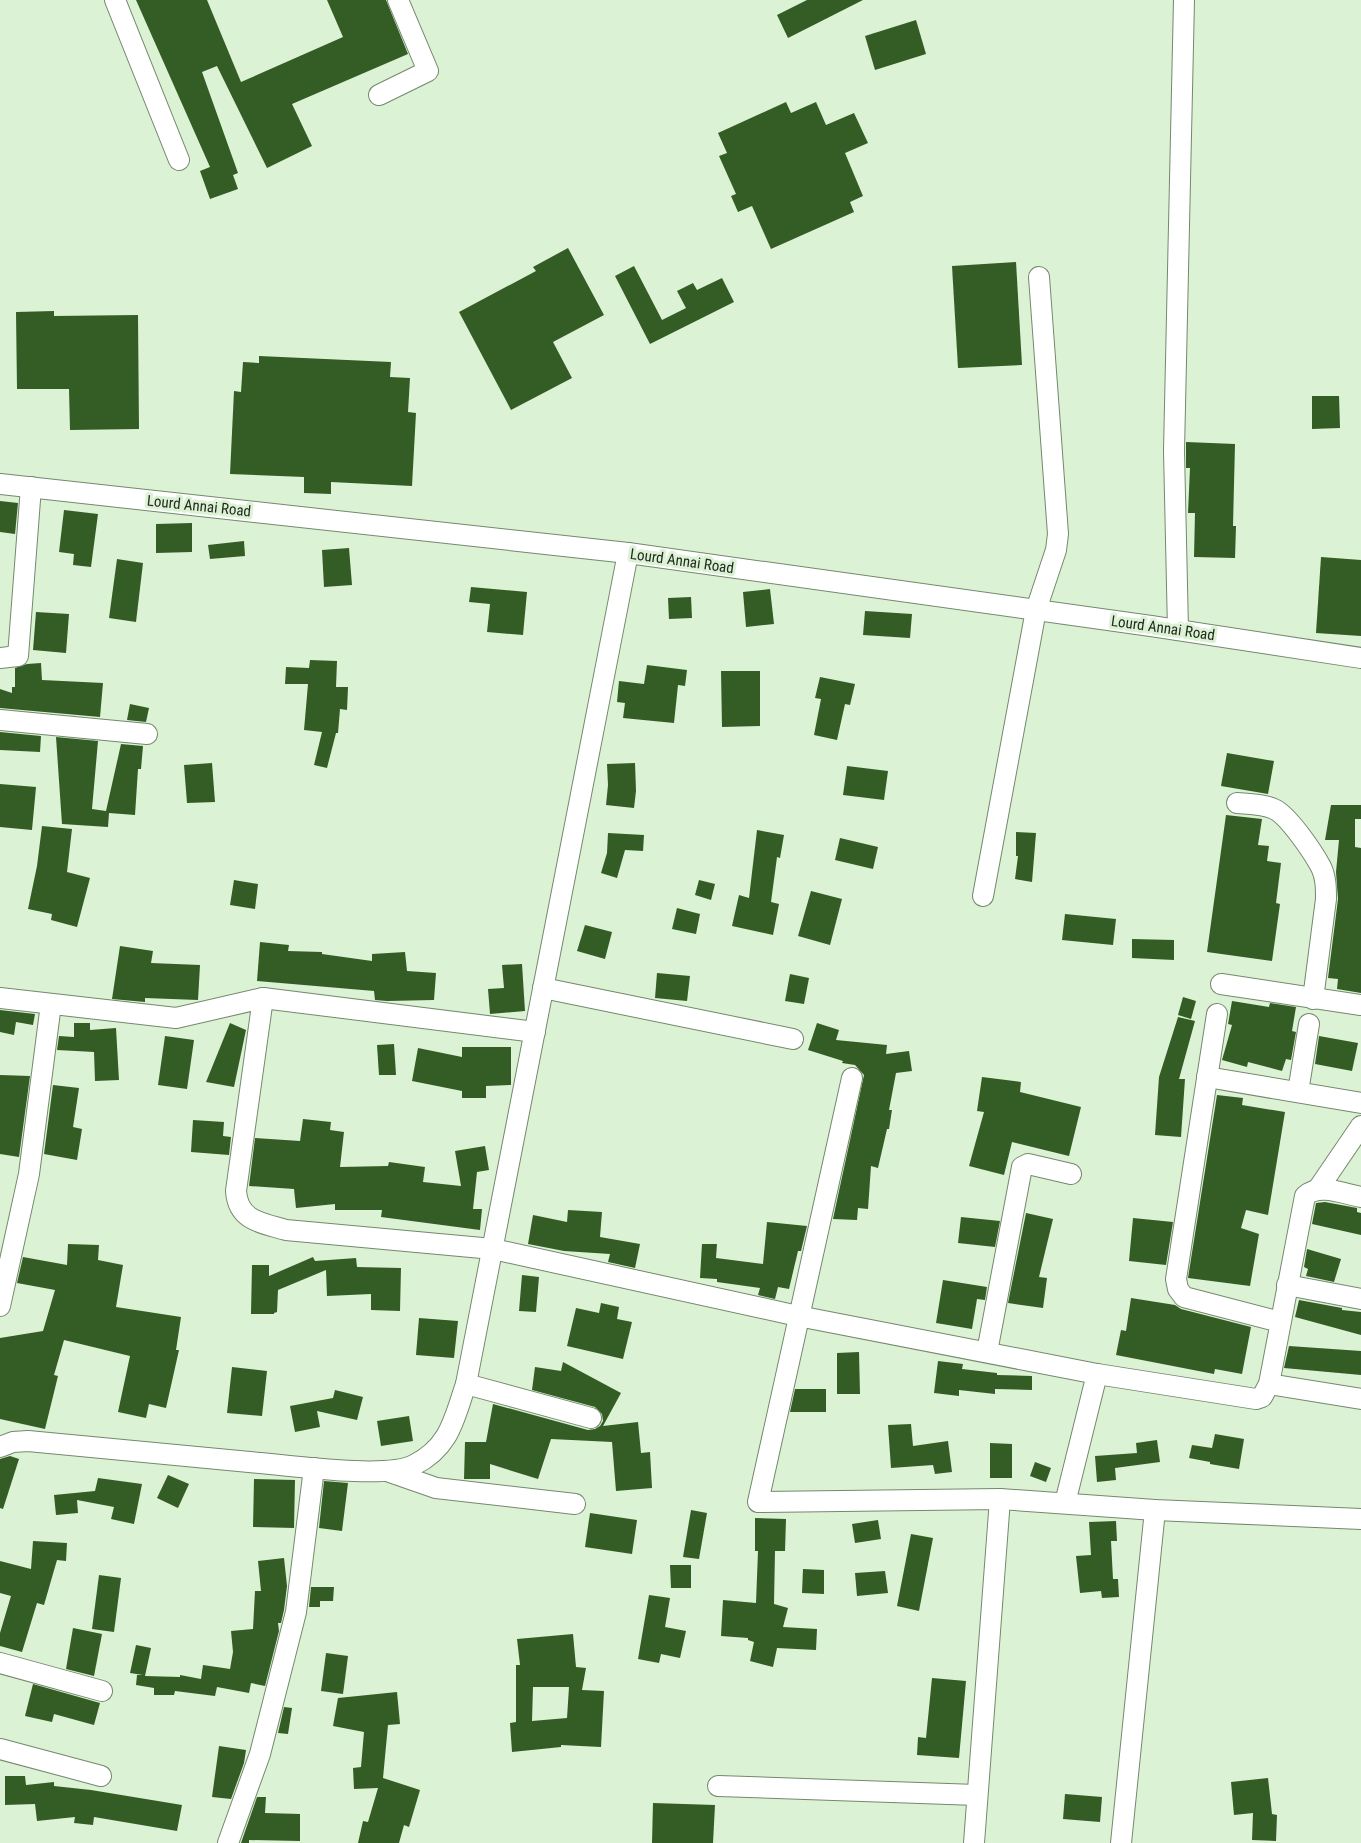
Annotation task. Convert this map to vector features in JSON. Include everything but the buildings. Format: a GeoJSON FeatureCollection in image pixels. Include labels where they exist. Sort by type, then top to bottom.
{"type":"FeatureCollection","features":[{"type":"Feature","properties":{"kind":"street"},"geometry":{"type":"LineString","coordinates":[[115,0],[179,160]]}},
{"type":"Feature","properties":{"kind":"street"},"geometry":{"type":"LineString","coordinates":[[379,95],[428,71],[398,0]]}},
{"type":"Feature","properties":{"kind":"street"},"geometry":{"type":"LineString","coordinates":[[1178,630],[1174,451],[1184,0]]}},
{"type":"Feature","properties":{"kind":"street"},"geometry":{"type":"LineString","coordinates":[[983,896],[1036,610],[1056,550],[1058,534],[1039,277]]}},
{"type":"Feature","properties":{"kind":"street","name":"Lourd Annai Road"},"geometry":{"type":"LineString","coordinates":[[0,484],[628,553],[1361,658]]}},
{"type":"Feature","properties":{"kind":"street"},"geometry":{"type":"LineString","coordinates":[[0,658],[18,656],[31,488]]}},
{"type":"Feature","properties":{"kind":"street"},"geometry":{"type":"LineString","coordinates":[[0,1447],[13,1442],[28,1441],[314,1468],[390,1472],[412,1467],[422,1461],[431,1455],[447,1437],[466,1384],[628,553]]}},
{"type":"Feature","properties":{"kind":"street"},"geometry":{"type":"LineString","coordinates":[[0,720],[147,734]]}},
{"type":"Feature","properties":{"kind":"street"},"geometry":{"type":"LineString","coordinates":[[1237,803],[1272,807],[1282,813],[1321,867],[1326,883],[1326,899],[1313,999]]}},
{"type":"Feature","properties":{"kind":"street"},"geometry":{"type":"LineString","coordinates":[[1221,984],[1361,1005]]}},
{"type":"Feature","properties":{"kind":"street"},"geometry":{"type":"LineString","coordinates":[[543,988],[793,1039]]}},
{"type":"Feature","properties":{"kind":"street"},"geometry":{"type":"LineString","coordinates":[[0,998],[176,1018],[263,998],[535,1032]]}},
{"type":"Feature","properties":{"kind":"street"},"geometry":{"type":"LineString","coordinates":[[263,998],[236,1191],[241,1210],[249,1218],[286,1230],[493,1249],[798,1316],[1097,1374],[1248,1399],[1262,1397],[1269,1384],[1305,1196],[1310,1191],[1318,1189],[1361,1197]]}},
{"type":"Feature","properties":{"kind":"street"},"geometry":{"type":"LineString","coordinates":[[0,1306],[29,1174],[51,1004]]}},
{"type":"Feature","properties":{"kind":"street"},"geometry":{"type":"LineString","coordinates":[[1217,1014],[1177,1266],[1178,1288],[1184,1297],[1280,1322]]}},
{"type":"Feature","properties":{"kind":"street"},"geometry":{"type":"LineString","coordinates":[[1298,1092],[1309,1024]]}},
{"type":"Feature","properties":{"kind":"street"},"geometry":{"type":"LineString","coordinates":[[1207,1077],[1361,1102]]}},
{"type":"Feature","properties":{"kind":"street"},"geometry":{"type":"LineString","coordinates":[[852,1078],[758,1502],[1000,1499],[1155,1510],[1361,1519]]}},
{"type":"Feature","properties":{"kind":"street"},"geometry":{"type":"LineString","coordinates":[[1318,1189],[1361,1126]]}},
{"type":"Feature","properties":{"kind":"street"},"geometry":{"type":"LineString","coordinates":[[987,1353],[1020,1173],[1028,1164],[1071,1174]]}},
{"type":"Feature","properties":{"kind":"street"},"geometry":{"type":"LineString","coordinates":[[1287,1285],[1361,1299]]}},
{"type":"Feature","properties":{"kind":"street"},"geometry":{"type":"LineString","coordinates":[[1065,1503],[1097,1374]]}},
{"type":"Feature","properties":{"kind":"street"},"geometry":{"type":"LineString","coordinates":[[466,1384],[591,1418]]}},
{"type":"Feature","properties":{"kind":"street"},"geometry":{"type":"LineString","coordinates":[[1269,1384],[1361,1399]]}},
{"type":"Feature","properties":{"kind":"street"},"geometry":{"type":"LineString","coordinates":[[228,1843],[260,1754],[296,1612],[314,1468]]}},
{"type":"Feature","properties":{"kind":"street"},"geometry":{"type":"LineString","coordinates":[[390,1472],[436,1488],[575,1504]]}},
{"type":"Feature","properties":{"kind":"street"},"geometry":{"type":"LineString","coordinates":[[974,1843],[1000,1499]]}},
{"type":"Feature","properties":{"kind":"street"},"geometry":{"type":"LineString","coordinates":[[1121,1843],[1155,1510]]}},
{"type":"Feature","properties":{"kind":"street"},"geometry":{"type":"LineString","coordinates":[[0,1663],[102,1691]]}},
{"type":"Feature","properties":{"kind":"street"},"geometry":{"type":"LineString","coordinates":[[0,1749],[101,1776]]}},
{"type":"Feature","properties":{"kind":"street"},"geometry":{"type":"LineString","coordinates":[[718,1786],[977,1795]]}}]}
